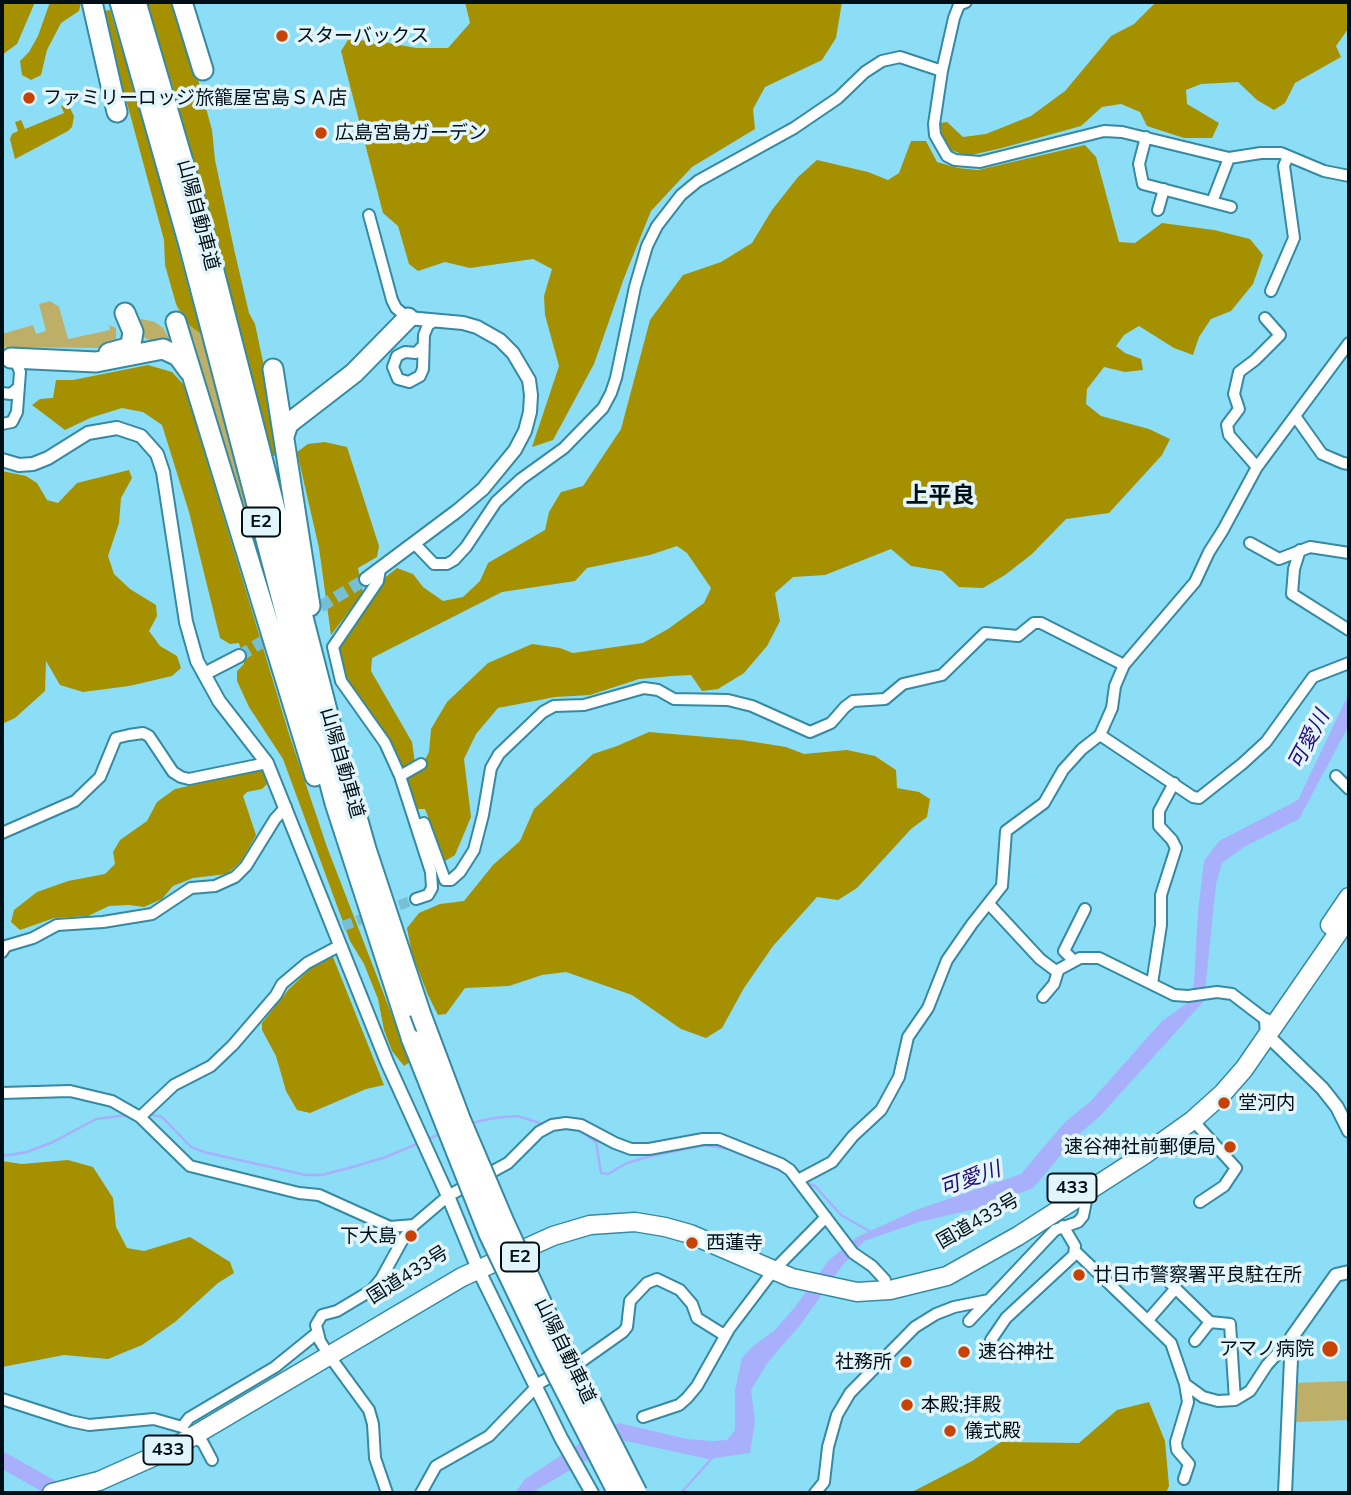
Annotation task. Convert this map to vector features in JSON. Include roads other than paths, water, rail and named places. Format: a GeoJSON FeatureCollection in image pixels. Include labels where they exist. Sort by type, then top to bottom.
{"type":"FeatureCollection","features":[{"type":"Feature","properties":{"kind":"highway"},"geometry":{"type":"LineString","coordinates":[[92,2],[117,112]]}},
{"type":"Feature","properties":{"kind":"highway","name":"山陽自動車道"},"geometry":{"type":"LineString","coordinates":[[120,2],[189,244],[335,803],[379,943],[412,1040],[489,1234],[618,1493]]}},
{"type":"Feature","properties":{"kind":"highway","name":"山陽自動車道"},"geometry":{"type":"LineString","coordinates":[[136,2],[206,240],[294,588],[366,849],[420,1012],[461,1121],[504,1222],[552,1326],[637,1493]]}},
{"type":"Feature","properties":{"kind":"highway"},"geometry":{"type":"LineString","coordinates":[[182,2],[204,70]]}},
{"type":"Feature","properties":{"kind":"highway"},"geometry":{"type":"LineString","coordinates":[[6,358],[96,355],[120,351],[127,348],[133,338],[133,331],[125,313]]}},
{"type":"Feature","properties":{"kind":"highway"},"geometry":{"type":"LineString","coordinates":[[284,436],[288,424],[361,367],[408,318]]}},
{"type":"Feature","properties":{"kind":"highway"},"geometry":{"type":"LineString","coordinates":[[277,400],[285,407],[296,408],[360,361],[394,327],[408,318]]}},
{"type":"Feature","properties":{"kind":"highway"},"geometry":{"type":"LineString","coordinates":[[176,321],[317,785],[379,943]]}},
{"type":"Feature","properties":{"kind":"highway"},"geometry":{"type":"LineString","coordinates":[[6,358],[96,362],[163,349],[178,356],[197,384]]}},
{"type":"Feature","properties":{"kind":"highway"},"geometry":{"type":"LineString","coordinates":[[273,369],[322,669],[366,849]]}},
{"type":"Feature","properties":{"kind":"highway","name":"国道433号"},"geometry":{"type":"LineString","coordinates":[[52,1493],[124,1471],[187,1431],[330,1353],[385,1313],[548,1225],[589,1215],[611,1213],[655,1216],[693,1223],[777,1266],[808,1277],[834,1282],[857,1292],[890,1290],[947,1276],[970,1265],[1081,1189],[1197,1103],[1250,1043],[1267,1037],[1349,897]]}},
{"type":"Feature","properties":{"kind":"highway","name":"国道433号"},"geometry":{"type":"LineString","coordinates":[[834,1282],[885,1280],[921,1274],[955,1261],[1081,1189],[1193,1120],[1223,1093],[1267,1037],[1349,917]]}},
{"type":"Feature","properties":{"kind":"street"},"geometry":{"type":"LineString","coordinates":[[967,2],[959,5],[942,71],[934,124],[934,135],[947,156],[955,160],[980,162],[1104,131],[1229,158],[1261,153],[1288,156],[1324,171],[1349,176]]}},
{"type":"Feature","properties":{"kind":"street"},"geometry":{"type":"LineString","coordinates":[[414,543],[434,564],[447,564],[454,560],[466,547],[495,502],[564,448],[603,408],[616,378],[635,287],[647,246],[657,226],[681,195],[698,181],[794,128],[838,98],[865,72],[882,61],[900,57],[942,71]]}},
{"type":"Feature","properties":{"kind":"street"},"geometry":{"type":"LineString","coordinates":[[1146,138],[1139,164],[1143,184],[1231,207]]}},
{"type":"Feature","properties":{"kind":"street"},"geometry":{"type":"LineString","coordinates":[[1271,291],[1294,238],[1283,166],[1288,156]]}},
{"type":"Feature","properties":{"kind":"street"},"geometry":{"type":"LineString","coordinates":[[1212,201],[1229,158]]}},
{"type":"Feature","properties":{"kind":"street"},"geometry":{"type":"LineString","coordinates":[[1158,210],[1164,189]]}},
{"type":"Feature","properties":{"kind":"street"},"geometry":{"type":"LineString","coordinates":[[366,579],[470,500],[499,470],[515,450],[525,431],[531,395],[529,380],[513,353],[500,340],[477,327],[463,323],[408,318],[397,308],[392,300],[369,215]]}},
{"type":"Feature","properties":{"kind":"street"},"geometry":{"type":"LineString","coordinates":[[1257,467],[1229,435],[1227,425],[1239,409],[1234,394],[1239,372],[1280,335],[1265,318]]}},
{"type":"Feature","properties":{"kind":"street"},"geometry":{"type":"LineString","coordinates":[[423,346],[426,330],[434,321]]}},
{"type":"Feature","properties":{"kind":"street"},"geometry":{"type":"LineString","coordinates":[[798,1180],[832,1162],[853,1136],[881,1110],[899,1077],[908,1037],[928,1008],[947,960],[1002,886],[1006,831],[1044,803],[1063,770],[1082,749],[1100,735],[1112,708],[1115,686],[1124,665],[1195,582],[1257,467],[1349,343]]}},
{"type":"Feature","properties":{"kind":"street"},"geometry":{"type":"LineString","coordinates":[[2,424],[15,418],[19,387],[19,368],[6,358]]}},
{"type":"Feature","properties":{"kind":"street"},"geometry":{"type":"LineString","coordinates":[[2,393],[11,394],[19,387]]}},
{"type":"Feature","properties":{"kind":"street"},"geometry":{"type":"LineString","coordinates":[[1295,416],[1322,454],[1349,464]]}},
{"type":"Feature","properties":{"kind":"street"},"geometry":{"type":"LineString","coordinates":[[2,460],[19,465],[33,464],[48,458],[88,433],[104,429],[130,430],[149,444],[157,454],[163,472],[186,622],[197,661],[219,701],[267,763],[338,929],[339,946],[387,1062],[476,1264],[592,1493]]}},
{"type":"Feature","properties":{"kind":"street"},"geometry":{"type":"LineString","coordinates":[[1250,543],[1279,559],[1310,547],[1349,553]]}},
{"type":"Feature","properties":{"kind":"street"},"geometry":{"type":"LineString","coordinates":[[1300,551],[1294,570],[1292,594],[1349,630]]}},
{"type":"Feature","properties":{"kind":"street"},"geometry":{"type":"LineString","coordinates":[[380,569],[377,581],[333,647],[341,681],[385,743],[400,776],[431,872],[432,888],[428,895],[416,899]]}},
{"type":"Feature","properties":{"kind":"street"},"geometry":{"type":"LineString","coordinates":[[416,827],[424,823],[445,880],[451,880],[460,872],[474,850],[491,768],[499,754],[543,712],[554,706],[584,705],[644,688],[658,690],[674,699],[728,700],[752,706],[810,732],[831,723],[853,701],[885,699],[903,684],[942,675],[985,633],[1018,636],[1034,623],[1041,623],[1124,665]]}},
{"type":"Feature","properties":{"kind":"street"},"geometry":{"type":"LineString","coordinates":[[204,674],[239,656]]}},
{"type":"Feature","properties":{"kind":"street"},"geometry":{"type":"LineString","coordinates":[[1100,735],[1193,797],[1201,797],[1266,742],[1313,677],[1349,663]]}},
{"type":"Feature","properties":{"kind":"street"},"geometry":{"type":"LineString","coordinates":[[2,833],[75,801],[100,777],[116,738],[143,733],[149,736],[173,772],[189,779],[267,763]]}},
{"type":"Feature","properties":{"kind":"street"},"geometry":{"type":"LineString","coordinates":[[400,776],[421,764]]}},
{"type":"Feature","properties":{"kind":"street"},"geometry":{"type":"LineString","coordinates":[[1336,776],[1349,789]]}},
{"type":"Feature","properties":{"kind":"street"},"geometry":{"type":"LineString","coordinates":[[1152,984],[1161,925],[1161,895],[1175,848],[1172,840],[1159,826],[1159,811],[1174,783]]}},
{"type":"Feature","properties":{"kind":"street"},"geometry":{"type":"LineString","coordinates":[[2,952],[5,946],[33,938],[57,925],[103,922],[152,914],[191,888],[215,886],[235,877],[246,866],[275,819],[286,807]]}},
{"type":"Feature","properties":{"kind":"street"},"geometry":{"type":"LineString","coordinates":[[989,904],[1040,959],[1058,971]]}},
{"type":"Feature","properties":{"kind":"street"},"geometry":{"type":"LineString","coordinates":[[1073,960],[1064,951],[1086,909]]}},
{"type":"Feature","properties":{"kind":"street"},"geometry":{"type":"LineString","coordinates":[[139,1117],[174,1085],[211,1066],[233,1045],[276,995],[282,984],[307,963],[339,946]]}},
{"type":"Feature","properties":{"kind":"street"},"geometry":{"type":"LineString","coordinates":[[1043,997],[1054,984],[1058,971],[1073,960],[1086,957],[1099,958],[1174,995],[1232,994],[1267,1037],[1322,1088],[1337,1107],[1349,1131]]}},
{"type":"Feature","properties":{"kind":"street"},"geometry":{"type":"LineString","coordinates":[[2,1093],[50,1090],[80,1093],[112,1101],[139,1117],[185,1162],[198,1169],[299,1193],[319,1195],[383,1225],[414,1225]]}},
{"type":"Feature","properties":{"kind":"street"},"geometry":{"type":"LineString","coordinates":[[387,1493],[375,1458],[373,1423],[369,1410],[317,1333],[316,1325],[322,1315],[337,1311],[372,1290],[382,1279],[403,1239],[414,1225],[448,1196],[508,1163],[545,1128],[566,1123],[581,1125],[631,1149],[719,1139],[781,1164],[790,1170],[855,1254],[885,1280]]}},
{"type":"Feature","properties":{"kind":"street"},"geometry":{"type":"LineString","coordinates":[[1197,1125],[1236,1168],[1224,1186],[1200,1202]]}},
{"type":"Feature","properties":{"kind":"street"},"geometry":{"type":"LineString","coordinates":[[969,1321],[1052,1233],[1063,1226],[1078,1222],[1086,1209],[1081,1189]]}},
{"type":"Feature","properties":{"kind":"street"},"geometry":{"type":"LineString","coordinates":[[643,1417],[679,1405],[687,1398],[697,1386],[743,1308],[777,1266],[827,1217]]}},
{"type":"Feature","properties":{"kind":"street"},"geometry":{"type":"LineString","coordinates":[[1063,1226],[1075,1251],[1171,1343],[1185,1384],[1188,1402],[1176,1442],[1177,1450],[1189,1464],[1184,1479]]}},
{"type":"Feature","properties":{"kind":"street"},"geometry":{"type":"LineString","coordinates":[[991,1345],[991,1339],[1006,1318],[1067,1263],[1075,1251]]}},
{"type":"Feature","properties":{"kind":"street"},"geometry":{"type":"LineString","coordinates":[[1285,1493],[1292,1338],[1336,1276],[1349,1272]]}},
{"type":"Feature","properties":{"kind":"street"},"geometry":{"type":"LineString","coordinates":[[421,1493],[436,1466],[489,1436],[543,1380],[582,1362],[623,1332],[627,1327],[630,1301],[651,1280],[663,1280],[680,1290],[692,1304],[697,1318],[721,1333],[728,1331]]}},
{"type":"Feature","properties":{"kind":"street"},"geometry":{"type":"LineString","coordinates":[[1147,1320],[1172,1284],[1210,1322],[1230,1324],[1235,1400]]}},
{"type":"Feature","properties":{"kind":"street"},"geometry":{"type":"LineString","coordinates":[[815,1493],[824,1482],[828,1447],[837,1416],[856,1387],[915,1327],[954,1307],[989,1300]]}},
{"type":"Feature","properties":{"kind":"street"},"geometry":{"type":"LineString","coordinates":[[1195,1340],[1210,1322]]}},
{"type":"Feature","properties":{"kind":"street"},"geometry":{"type":"LineString","coordinates":[[187,1431],[189,1418],[275,1367],[317,1333]]}},
{"type":"Feature","properties":{"kind":"street"},"geometry":{"type":"LineString","coordinates":[[1185,1384],[1203,1397],[1218,1401],[1235,1400],[1250,1391],[1267,1365],[1291,1344]]}},
{"type":"Feature","properties":{"kind":"street"},"geometry":{"type":"LineString","coordinates":[[2,1399],[89,1425],[154,1419],[187,1431],[203,1443],[212,1460]]}},
{"type":"Feature","properties":{"kind":"water"},"geometry":{"type":"Polygon","coordinates":[[[1349,693],[1349,725],[1299,819],[1244,847],[1222,863],[1216,884],[1204,1001],[1100,1116],[1077,1136],[1033,1188],[979,1208],[919,1222],[864,1241],[842,1266],[801,1324],[768,1362],[751,1390],[755,1421],[750,1453],[708,1459],[621,1440],[531,1493],[515,1493],[525,1479],[580,1443],[619,1423],[687,1439],[727,1440],[735,1430],[735,1390],[742,1358],[774,1331],[829,1260],[857,1237],[916,1210],[1021,1174],[1065,1122],[1091,1101],[1162,1021],[1190,1001],[1204,861],[1219,841],[1298,800],[1349,693]]]}},
{"type":"Feature","properties":{"kind":"waterway"},"geometry":{"type":"LineString","coordinates":[[147,1114],[162,1117],[191,1147],[204,1152],[306,1175],[322,1175],[349,1168],[419,1143]]}},
{"type":"Feature","properties":{"kind":"waterway"},"geometry":{"type":"LineString","coordinates":[[2,1156],[27,1152],[53,1142],[96,1119],[127,1115]]}},
{"type":"Feature","properties":{"kind":"waterway"},"geometry":{"type":"LineString","coordinates":[[471,1123],[517,1116],[543,1124]]}},
{"type":"Feature","properties":{"kind":"waterway"},"geometry":{"type":"LineString","coordinates":[[563,1128],[580,1131],[596,1142],[601,1173],[608,1174],[627,1163],[651,1156],[705,1145],[728,1149],[786,1173]]}},
{"type":"Feature","properties":{"kind":"waterway"},"geometry":{"type":"LineString","coordinates":[[426,1140],[442,1133]]}},
{"type":"Feature","properties":{"kind":"waterway"},"geometry":{"type":"LineString","coordinates":[[804,1182],[815,1186],[841,1215],[871,1232]]}},
{"type":"Feature","properties":{"kind":"waterway"},"geometry":{"type":"LineString","coordinates":[[681,1493],[713,1457]]}},
{"type":"Feature","properties":{"kind":"waterway"},"geometry":{"type":"LineString","coordinates":[[2,1460],[61,1493]]}},
{"type":"Feature","properties":{"kind":"tunnel"},"geometry":{"type":"LineString","coordinates":[[305,616],[366,579]]}},
{"type":"Feature","properties":{"kind":"tunnel"},"geometry":{"type":"LineString","coordinates":[[239,656],[277,633]]}},
{"type":"Feature","properties":{"kind":"tunnel"},"geometry":{"type":"LineString","coordinates":[[343,926],[416,899]]}},
{"type":"Feature","properties":{"kind":"place","name":"スターバックス"},"geometry":{"type":"Point","coordinates":[282,36]}},
{"type":"Feature","properties":{"kind":"place","name":"ファミリーロッジ旅籠屋宮島ＳＡ店"},"geometry":{"type":"Point","coordinates":[29,98]}},
{"type":"Feature","properties":{"kind":"place","name":"広島宮島ガーデン"},"geometry":{"type":"Point","coordinates":[321,133]}},
{"type":"Feature","properties":{"kind":"place","name":"堂河内"},"geometry":{"type":"Point","coordinates":[1224,1103]}},
{"type":"Feature","properties":{"kind":"place","name":"速谷神社前郵便局"},"geometry":{"type":"Point","coordinates":[1230,1147]}},
{"type":"Feature","properties":{"kind":"place","name":"下大島"},"geometry":{"type":"Point","coordinates":[411,1236]}},
{"type":"Feature","properties":{"kind":"place","name":"西蓮寺"},"geometry":{"type":"Point","coordinates":[692,1243]}},
{"type":"Feature","properties":{"kind":"place","name":"廿日市警察署平良駐在所"},"geometry":{"type":"Point","coordinates":[1079,1275]}},
{"type":"Feature","properties":{"kind":"place","name":"アマノ病院"},"geometry":{"type":"Point","coordinates":[1330,1349]}},
{"type":"Feature","properties":{"kind":"place","name":"速谷神社"},"geometry":{"type":"Point","coordinates":[964,1352]}},
{"type":"Feature","properties":{"kind":"place","name":"社務所"},"geometry":{"type":"Point","coordinates":[906,1362]}},
{"type":"Feature","properties":{"kind":"place","name":"本殿;拝殿"},"geometry":{"type":"Point","coordinates":[907,1405]}},
{"type":"Feature","properties":{"kind":"place","name":"儀式殿"},"geometry":{"type":"Point","coordinates":[950,1431]}},
{"type":"Feature","properties":{"kind":"district","name":"上平良"},"geometry":{"type":"Point","coordinates":[940,496]}},
{"type":"Feature","properties":{"kind":"water label","name":"可愛川"},"geometry":{"type":"Point","coordinates":[1309,740]}},
{"type":"Feature","properties":{"kind":"water label","name":"可愛川"},"geometry":{"type":"Point","coordinates":[970,1179]}}]}
